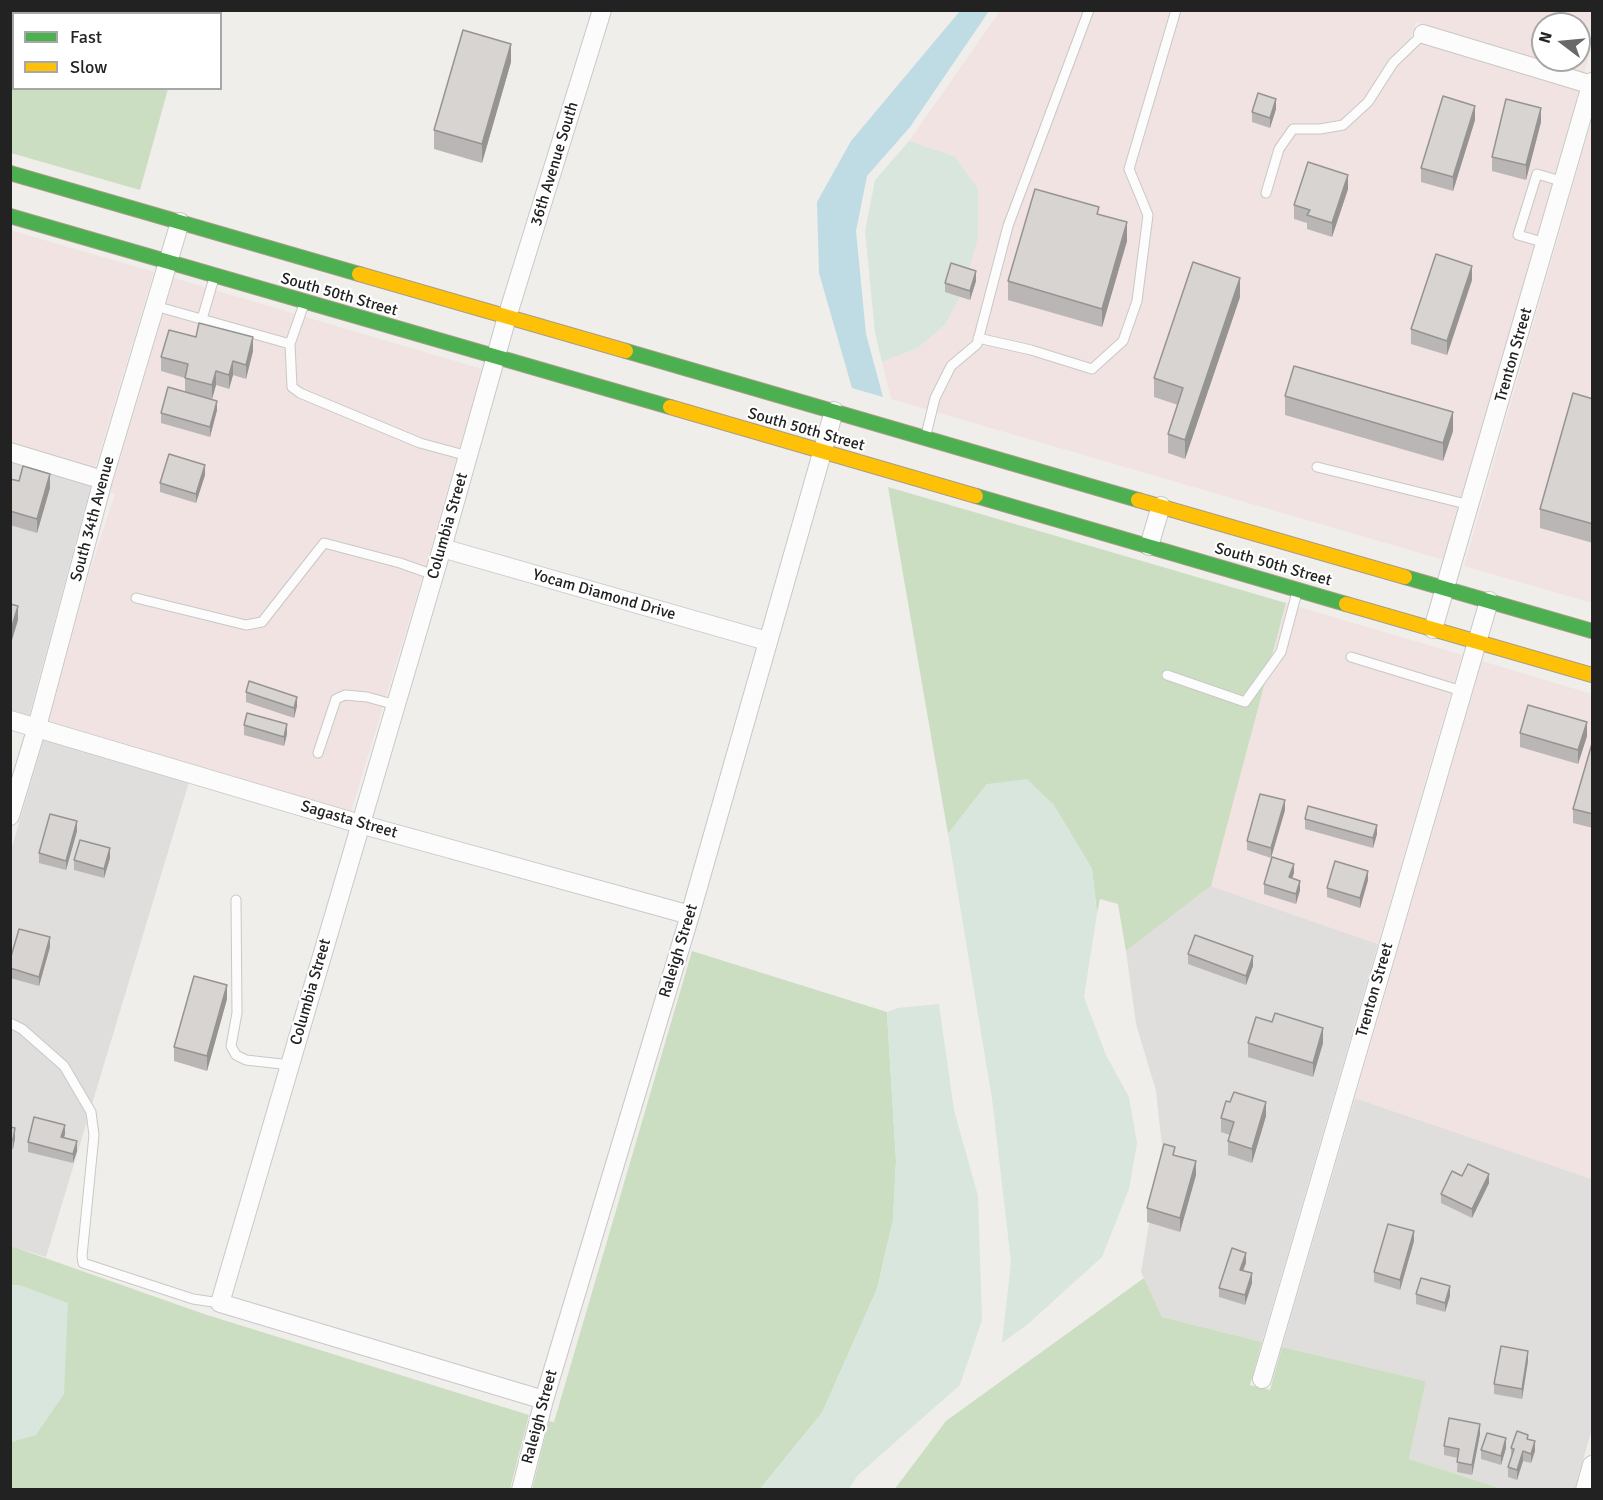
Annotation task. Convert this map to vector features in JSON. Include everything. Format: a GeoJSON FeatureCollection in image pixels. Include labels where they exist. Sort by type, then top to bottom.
{"type":"FeatureCollection","features":[{"type":"Feature","properties":{"kind":"main road","name":"South 50th Street"},"geometry":{"type":"LineString","coordinates":[[10,173],[1593,631]]}},
{"type":"Feature","properties":{"kind":"main road","name":"South 50th Street"},"geometry":{"type":"LineString","coordinates":[[10,216],[1593,675]]}},
{"type":"Feature","properties":{"kind":"street","name":"36th Avenue South"},"geometry":{"type":"LineString","coordinates":[[496,357],[602,10]]}},
{"type":"Feature","properties":{"kind":"street"},"geometry":{"type":"LineString","coordinates":[[1423,34],[1592,84]]}},
{"type":"Feature","properties":{"kind":"street","name":"Trenton Street"},"geometry":{"type":"LineString","coordinates":[[1433,629],[1592,84]]}},
{"type":"Feature","properties":{"kind":"street","name":"South 34th Avenue"},"geometry":{"type":"LineString","coordinates":[[10,816],[37,727],[103,480],[180,222]]}},
{"type":"Feature","properties":{"kind":"street","name":"Columbia Street"},"geometry":{"type":"LineString","coordinates":[[220,1303],[496,357]]}},
{"type":"Feature","properties":{"kind":"street","name":"Raleigh Street"},"geometry":{"type":"LineString","coordinates":[[521,1490],[544,1400],[690,915],[766,641],[834,411]]}},
{"type":"Feature","properties":{"kind":"street"},"geometry":{"type":"LineString","coordinates":[[10,452],[103,480]]}},
{"type":"Feature","properties":{"kind":"street"},"geometry":{"type":"LineString","coordinates":[[1149,546],[1161,506]]}},
{"type":"Feature","properties":{"kind":"street","name":"Yocam Diamond Drive"},"geometry":{"type":"LineString","coordinates":[[442,548],[766,641]]}},
{"type":"Feature","properties":{"kind":"street","name":"Trenton Street"},"geometry":{"type":"LineString","coordinates":[[1263,1379],[1489,601]]}},
{"type":"Feature","properties":{"kind":"street","name":"Sagasta Street"},"geometry":{"type":"LineString","coordinates":[[10,720],[360,824],[690,915]]}},
{"type":"Feature","properties":{"kind":"street"},"geometry":{"type":"LineString","coordinates":[[220,1303],[544,1400]]}},
{"type":"Feature","properties":{"kind":"street"},"geometry":{"type":"LineString","coordinates":[[1585,1490],[1593,1465]]}},
{"type":"Feature","properties":{"kind":"lane"},"geometry":{"type":"LineString","coordinates":[[926,438],[935,398],[951,366],[977,344],[1008,226],[1089,10]]}},
{"type":"Feature","properties":{"kind":"lane"},"geometry":{"type":"LineString","coordinates":[[978,338],[1031,350],[1092,369],[1123,342],[1137,301],[1148,214],[1129,169],[1176,10]]}},
{"type":"Feature","properties":{"kind":"lane"},"geometry":{"type":"LineString","coordinates":[[1266,194],[1279,149],[1293,129],[1320,129],[1343,125],[1368,102],[1393,63],[1423,34]]}},
{"type":"Feature","properties":{"kind":"lane"},"geometry":{"type":"LineString","coordinates":[[1546,243],[1518,235],[1537,174],[1563,182]]}},
{"type":"Feature","properties":{"kind":"lane"},"geometry":{"type":"LineString","coordinates":[[202,319],[214,276]]}},
{"type":"Feature","properties":{"kind":"lane"},"geometry":{"type":"LineString","coordinates":[[304,302],[290,344],[292,387],[300,393],[420,443],[468,456]]}},
{"type":"Feature","properties":{"kind":"lane"},"geometry":{"type":"LineString","coordinates":[[155,306],[290,344]]}},
{"type":"Feature","properties":{"kind":"lane"},"geometry":{"type":"LineString","coordinates":[[1317,468],[1470,505]]}},
{"type":"Feature","properties":{"kind":"lane"},"geometry":{"type":"LineString","coordinates":[[136,598],[246,625],[262,622],[324,543],[400,563],[434,575]]}},
{"type":"Feature","properties":{"kind":"lane"},"geometry":{"type":"LineString","coordinates":[[1167,675],[1245,702],[1281,652],[1298,590]]}},
{"type":"Feature","properties":{"kind":"lane"},"geometry":{"type":"LineString","coordinates":[[1351,657],[1462,691]]}},
{"type":"Feature","properties":{"kind":"lane"},"geometry":{"type":"LineString","coordinates":[[318,753],[336,699],[345,695],[367,697],[396,705]]}},
{"type":"Feature","properties":{"kind":"lane"},"geometry":{"type":"LineString","coordinates":[[236,900],[237,1013],[231,1046],[236,1055],[246,1059],[290,1065]]}},
{"type":"Feature","properties":{"kind":"lane"},"geometry":{"type":"LineString","coordinates":[[10,1023],[22,1029],[64,1066],[91,1112],[94,1135],[82,1256],[84,1263],[193,1299],[220,1303]]}},
{"type":"Feature","properties":{"kind":"shaded area"},"geometry":{"type":"Polygon","coordinates":[[[1000,11],[1592,11],[1591,48],[1591,12],[1531,12],[1531,57],[1416,22],[1410,39],[1579,91],[1444,560],[891,399],[882,362],[918,348],[945,325],[963,291],[954,156],[909,141],[1000,11]]]}},
{"type":"Feature","properties":{"kind":"shaded area"},"geometry":{"type":"Polygon","coordinates":[[[1592,119],[1592,603],[1464,566],[1592,119]]]}},
{"type":"Feature","properties":{"kind":"shaded area"},"geometry":{"type":"Polygon","coordinates":[[[909,141],[954,156],[978,189],[978,237],[963,291],[945,325],[918,348],[882,362],[875,333],[865,231],[875,180],[909,141]]]}},
{"type":"Feature","properties":{"kind":"shaded area"},"geometry":{"type":"Polygon","coordinates":[[[10,230],[154,272],[95,468],[11,443],[10,230]]]}},
{"type":"Feature","properties":{"kind":"shaded area"},"geometry":{"type":"Polygon","coordinates":[[[174,278],[482,369],[432,545],[351,812],[49,721],[89,573],[115,494],[110,492],[174,278]]]}},
{"type":"Feature","properties":{"kind":"shaded area"},"geometry":{"type":"Polygon","coordinates":[[[10,462],[91,486],[29,716],[11,710],[10,462]]]}},
{"type":"Feature","properties":{"kind":"shaded area"},"geometry":{"type":"Polygon","coordinates":[[[1286,603],[1462,655],[1378,944],[1211,886],[1286,603]]]}},
{"type":"Feature","properties":{"kind":"shaded area"},"geometry":{"type":"Polygon","coordinates":[[[1482,661],[1592,694],[1592,1179],[1355,1098],[1482,661]]]}},
{"type":"Feature","properties":{"kind":"shaded area"},"geometry":{"type":"Polygon","coordinates":[[[44,739],[189,782],[46,1257],[11,1246],[10,853],[44,739]]]}},
{"type":"Feature","properties":{"kind":"shaded area"},"geometry":{"type":"Polygon","coordinates":[[[1027,779],[1053,804],[1092,869],[1097,914],[1084,997],[1106,1055],[1129,1097],[1137,1143],[1129,1189],[1102,1257],[1028,1324],[1002,1343],[1011,1262],[992,1099],[948,834],[987,784],[1027,779]]]}},
{"type":"Feature","properties":{"kind":"shaded area"},"geometry":{"type":"Polygon","coordinates":[[[1211,886],[1378,944],[1262,1342],[1162,1317],[1141,1272],[1162,1146],[1156,1091],[1136,1024],[1126,951],[1211,886]]]}},
{"type":"Feature","properties":{"kind":"shaded area"},"geometry":{"type":"Polygon","coordinates":[[[939,1004],[954,1110],[978,1196],[982,1320],[960,1385],[858,1475],[849,1489],[760,1489],[822,1413],[877,1289],[893,1220],[896,1161],[887,1012],[898,1008],[939,1004]]]}},
{"type":"Feature","properties":{"kind":"shaded area"},"geometry":{"type":"Polygon","coordinates":[[[1355,1098],[1592,1179],[1592,1428],[1575,1489],[1503,1489],[1409,1459],[1426,1381],[1282,1347],[1355,1098]]]}},
{"type":"Feature","properties":{"kind":"shaded area"},"geometry":{"type":"Polygon","coordinates":[[[11,1285],[22,1286],[68,1303],[64,1394],[36,1435],[11,1442],[11,1285]]]}},
{"type":"Feature","properties":{"kind":"green space"},"geometry":{"type":"Polygon","coordinates":[[[10,11],[189,11],[12,12],[12,90],[168,90],[140,190],[11,153],[10,11]]]}},
{"type":"Feature","properties":{"kind":"green space"},"geometry":{"type":"Polygon","coordinates":[[[888,487],[1286,603],[1211,886],[1126,951],[1118,904],[1100,899],[1097,914],[1092,869],[1053,804],[987,784],[948,834],[888,487]]]}},
{"type":"Feature","properties":{"kind":"green space"},"geometry":{"type":"Polygon","coordinates":[[[692,951],[887,1012],[896,1161],[893,1220],[877,1289],[822,1413],[760,1489],[532,1490],[549,1421],[554,1422],[692,951]]]}},
{"type":"Feature","properties":{"kind":"green space"},"geometry":{"type":"Polygon","coordinates":[[[11,1246],[204,1314],[529,1415],[510,1489],[11,1489],[11,1442],[36,1434],[22,1286],[11,1285],[11,1246]]]}},
{"type":"Feature","properties":{"kind":"green space"},"geometry":{"type":"Polygon","coordinates":[[[1144,1278],[1162,1317],[1262,1342],[1250,1385],[1270,1390],[1282,1347],[1426,1381],[1409,1459],[1503,1489],[894,1490],[946,1421],[1144,1278]]]}},
{"type":"Feature","properties":{"kind":"water"},"geometry":{"type":"Polygon","coordinates":[[[960,11],[989,11],[910,127],[867,176],[856,231],[866,334],[883,397],[852,388],[819,273],[817,202],[851,141],[960,11]]]}},
{"type":"Feature","properties":{"kind":"building"},"geometry":{"type":"Polygon","coordinates":[[[463,30],[511,44],[482,144],[434,130],[463,30]]]}},
{"type":"Feature","properties":{"kind":"building"},"geometry":{"type":"Polygon","coordinates":[[[1258,93],[1276,99],[1270,118],[1252,112],[1258,93]]]}},
{"type":"Feature","properties":{"kind":"building"},"geometry":{"type":"Polygon","coordinates":[[[1443,96],[1475,106],[1453,177],[1421,168],[1443,96]]]}},
{"type":"Feature","properties":{"kind":"building"},"geometry":{"type":"Polygon","coordinates":[[[1506,99],[1541,108],[1526,165],[1492,157],[1506,99]]]}},
{"type":"Feature","properties":{"kind":"building"},"geometry":{"type":"Polygon","coordinates":[[[1308,162],[1348,175],[1332,223],[1307,215],[1310,210],[1294,205],[1308,162]]]}},
{"type":"Feature","properties":{"kind":"building"},"geometry":{"type":"Polygon","coordinates":[[[1035,189],[1099,207],[1097,214],[1127,222],[1102,309],[1008,281],[1035,189]]]}},
{"type":"Feature","properties":{"kind":"building"},"geometry":{"type":"Polygon","coordinates":[[[1436,254],[1472,266],[1447,341],[1411,329],[1436,254]]]}},
{"type":"Feature","properties":{"kind":"building"},"geometry":{"type":"Polygon","coordinates":[[[1193,262],[1240,278],[1185,440],[1168,434],[1183,388],[1154,378],[1193,262]]]}},
{"type":"Feature","properties":{"kind":"building"},"geometry":{"type":"Polygon","coordinates":[[[951,263],[976,271],[970,291],[945,283],[951,263]]]}},
{"type":"Feature","properties":{"kind":"building"},"geometry":{"type":"Polygon","coordinates":[[[199,323],[253,337],[246,365],[233,361],[229,375],[216,371],[212,385],[185,378],[188,364],[161,357],[169,330],[196,337],[199,323]]]}},
{"type":"Feature","properties":{"kind":"building"},"geometry":{"type":"Polygon","coordinates":[[[1294,366],[1453,412],[1443,443],[1285,396],[1294,366]]]}},
{"type":"Feature","properties":{"kind":"building"},"geometry":{"type":"Polygon","coordinates":[[[168,387],[217,401],[210,427],[161,413],[168,387]]]}},
{"type":"Feature","properties":{"kind":"building"},"geometry":{"type":"Polygon","coordinates":[[[1573,393],[1593,399],[1593,524],[1540,509],[1573,393]]]}},
{"type":"Feature","properties":{"kind":"building"},"geometry":{"type":"Polygon","coordinates":[[[169,454],[205,465],[196,494],[160,483],[169,454]]]}},
{"type":"Feature","properties":{"kind":"building"},"geometry":{"type":"Polygon","coordinates":[[[23,466],[50,474],[37,519],[10,511],[10,479],[19,481],[23,466]]]}},
{"type":"Feature","properties":{"kind":"building"},"geometry":{"type":"Polygon","coordinates":[[[10,604],[18,606],[10,633],[10,604]]]}},
{"type":"Feature","properties":{"kind":"building"},"geometry":{"type":"Polygon","coordinates":[[[249,681],[297,697],[294,708],[246,692],[249,681]]]}},
{"type":"Feature","properties":{"kind":"building"},"geometry":{"type":"Polygon","coordinates":[[[1528,705],[1587,722],[1578,750],[1520,733],[1528,705]]]}},
{"type":"Feature","properties":{"kind":"building"},"geometry":{"type":"Polygon","coordinates":[[[247,713],[287,724],[284,737],[244,725],[247,713]]]}},
{"type":"Feature","properties":{"kind":"building"},"geometry":{"type":"Polygon","coordinates":[[[1593,740],[1593,814],[1573,809],[1593,740]]]}},
{"type":"Feature","properties":{"kind":"building"},"geometry":{"type":"Polygon","coordinates":[[[1260,794],[1285,800],[1271,848],[1247,841],[1260,794]]]}},
{"type":"Feature","properties":{"kind":"building"},"geometry":{"type":"Polygon","coordinates":[[[1308,806],[1377,825],[1373,838],[1305,819],[1308,806]]]}},
{"type":"Feature","properties":{"kind":"building"},"geometry":{"type":"Polygon","coordinates":[[[50,814],[77,821],[66,861],[39,853],[50,814]]]}},
{"type":"Feature","properties":{"kind":"building"},"geometry":{"type":"Polygon","coordinates":[[[80,840],[110,848],[104,869],[74,860],[80,840]]]}},
{"type":"Feature","properties":{"kind":"building"},"geometry":{"type":"Polygon","coordinates":[[[1272,857],[1294,864],[1289,877],[1300,881],[1296,894],[1264,884],[1272,857]]]}},
{"type":"Feature","properties":{"kind":"building"},"geometry":{"type":"Polygon","coordinates":[[[1335,861],[1368,871],[1360,898],[1327,888],[1335,861]]]}},
{"type":"Feature","properties":{"kind":"building"},"geometry":{"type":"Polygon","coordinates":[[[19,929],[50,937],[39,977],[10,968],[19,929]]]}},
{"type":"Feature","properties":{"kind":"building"},"geometry":{"type":"Polygon","coordinates":[[[1195,935],[1253,956],[1246,976],[1188,954],[1195,935]]]}},
{"type":"Feature","properties":{"kind":"building"},"geometry":{"type":"Polygon","coordinates":[[[194,976],[227,985],[207,1056],[174,1047],[194,976]]]}},
{"type":"Feature","properties":{"kind":"building"},"geometry":{"type":"Polygon","coordinates":[[[1275,1013],[1323,1028],[1313,1063],[1248,1043],[1256,1017],[1272,1022],[1275,1013]]]}},
{"type":"Feature","properties":{"kind":"building"},"geometry":{"type":"Polygon","coordinates":[[[1234,1092],[1266,1102],[1252,1149],[1228,1141],[1234,1122],[1221,1118],[1226,1101],[1230,1102],[1234,1092]]]}},
{"type":"Feature","properties":{"kind":"building"},"geometry":{"type":"Polygon","coordinates":[[[34,1117],[65,1125],[61,1137],[77,1141],[73,1154],[28,1142],[34,1117]]]}},
{"type":"Feature","properties":{"kind":"building"},"geometry":{"type":"Polygon","coordinates":[[[10,1127],[15,1128],[13,1140],[10,1139],[10,1127]]]}},
{"type":"Feature","properties":{"kind":"building"},"geometry":{"type":"Polygon","coordinates":[[[1164,1144],[1175,1147],[1173,1155],[1196,1161],[1180,1218],[1147,1208],[1164,1144]]]}},
{"type":"Feature","properties":{"kind":"building"},"geometry":{"type":"Polygon","coordinates":[[[1468,1164],[1489,1174],[1472,1209],[1441,1194],[1452,1171],[1462,1176],[1468,1164]]]}},
{"type":"Feature","properties":{"kind":"building"},"geometry":{"type":"Polygon","coordinates":[[[1388,1224],[1414,1231],[1400,1280],[1374,1272],[1388,1224]]]}},
{"type":"Feature","properties":{"kind":"building"},"geometry":{"type":"Polygon","coordinates":[[[1232,1248],[1246,1253],[1240,1270],[1252,1273],[1245,1295],[1219,1288],[1232,1248]]]}},
{"type":"Feature","properties":{"kind":"building"},"geometry":{"type":"Polygon","coordinates":[[[1421,1278],[1450,1286],[1445,1303],[1416,1294],[1421,1278]]]}},
{"type":"Feature","properties":{"kind":"building"},"geometry":{"type":"Polygon","coordinates":[[[1501,1346],[1528,1351],[1522,1389],[1494,1384],[1501,1346]]]}},
{"type":"Feature","properties":{"kind":"building"},"geometry":{"type":"Polygon","coordinates":[[[1449,1418],[1480,1424],[1472,1465],[1457,1462],[1459,1449],[1444,1446],[1449,1418]]]}},
{"type":"Feature","properties":{"kind":"building"},"geometry":{"type":"Polygon","coordinates":[[[1517,1431],[1528,1435],[1527,1439],[1535,1441],[1531,1454],[1523,1451],[1517,1470],[1508,1467],[1517,1431]]]}},
{"type":"Feature","properties":{"kind":"building"},"geometry":{"type":"Polygon","coordinates":[[[1487,1433],[1506,1438],[1501,1456],[1481,1450],[1487,1433]]]}},
{"type":"Feature","properties":{"kind":"traffic: fast"},"geometry":{"type":"LineString","coordinates":[[10,173],[359,274]]}},
{"type":"Feature","properties":{"kind":"traffic: fast"},"geometry":{"type":"LineString","coordinates":[[10,216],[670,407]]}},
{"type":"Feature","properties":{"kind":"traffic: fast"},"geometry":{"type":"LineString","coordinates":[[626,351],[1138,500]]}},
{"type":"Feature","properties":{"kind":"traffic: fast"},"geometry":{"type":"LineString","coordinates":[[976,496],[1346,604]]}},
{"type":"Feature","properties":{"kind":"traffic: fast"},"geometry":{"type":"LineString","coordinates":[[1405,577],[1592,631]]}},
{"type":"Feature","properties":{"kind":"traffic: slow"},"geometry":{"type":"LineString","coordinates":[[359,274],[626,351]]}},
{"type":"Feature","properties":{"kind":"traffic: slow"},"geometry":{"type":"LineString","coordinates":[[670,407],[976,496]]}},
{"type":"Feature","properties":{"kind":"traffic: slow"},"geometry":{"type":"LineString","coordinates":[[1138,500],[1405,577]]}},
{"type":"Feature","properties":{"kind":"traffic: slow"},"geometry":{"type":"LineString","coordinates":[[1346,604],[1592,675]]}}]}
